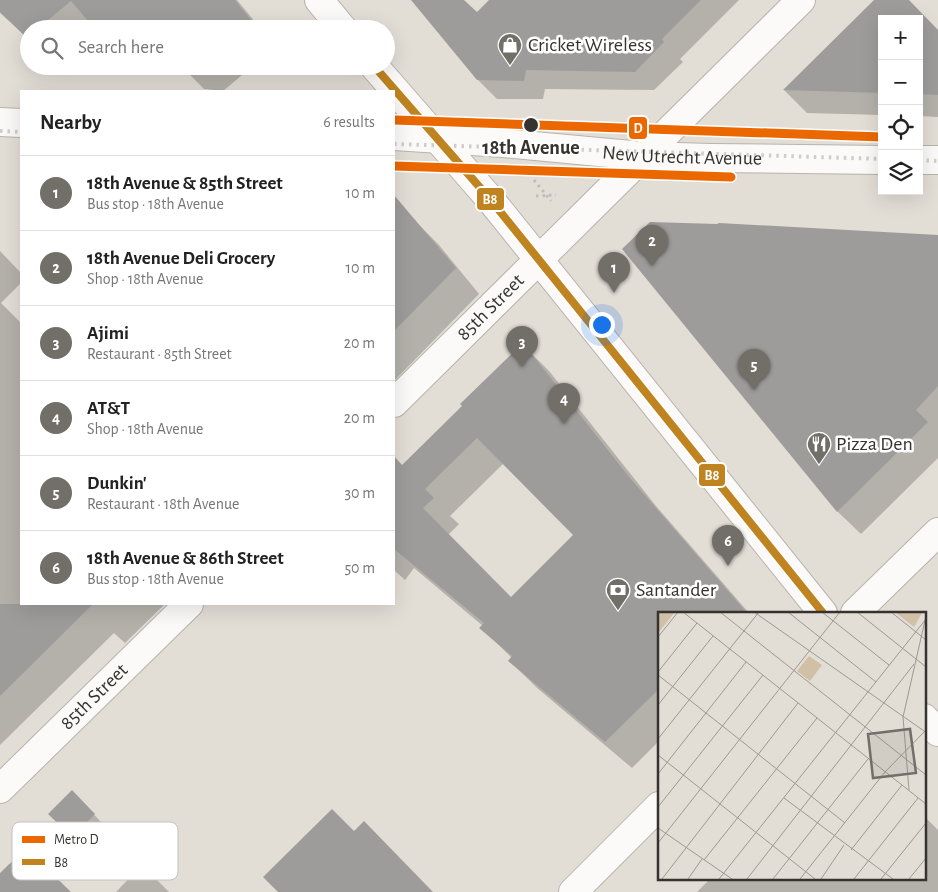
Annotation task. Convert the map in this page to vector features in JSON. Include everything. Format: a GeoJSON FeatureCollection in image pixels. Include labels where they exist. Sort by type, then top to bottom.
{"type":"FeatureCollection","features":[{"type":"Feature","properties":{"kind":"street"},"geometry":{"type":"LineString","coordinates":[[319,0],[336,20]]}},
{"type":"Feature","properties":{"kind":"street","name":"85th Street"},"geometry":{"type":"LineString","coordinates":[[395,402],[801,0]]}},
{"type":"Feature","properties":{"kind":"street"},"geometry":{"type":"LineString","coordinates":[[382,75],[394,90]]}},
{"type":"Feature","properties":{"kind":"street"},"geometry":{"type":"LineString","coordinates":[[395,91],[490,199],[822,612]]}},
{"type":"Feature","properties":{"kind":"street"},"geometry":{"type":"LineString","coordinates":[[0,122],[20,123]]}},
{"type":"Feature","properties":{"kind":"street","name":"New Utrecht Avenue"},"geometry":{"type":"LineString","coordinates":[[395,136],[642,156],[878,160]]}},
{"type":"Feature","properties":{"kind":"street"},"geometry":{"type":"LineString","coordinates":[[923,160],[938,160]]}},
{"type":"Feature","properties":{"kind":"street"},"geometry":{"type":"LineString","coordinates":[[856,612],[938,532]]}},
{"type":"Feature","properties":{"kind":"street","name":"85th Street"},"geometry":{"type":"LineString","coordinates":[[0,789],[188,605]]}},
{"type":"Feature","properties":{"kind":"street"},"geometry":{"type":"LineString","coordinates":[[926,720],[938,732]]}},
{"type":"Feature","properties":{"kind":"street"},"geometry":{"type":"LineString","coordinates":[[573,892],[658,807]]}},
{"type":"Feature","properties":{"kind":"path"},"geometry":{"type":"LineString","coordinates":[[528,174],[551,201]]}},
{"type":"Feature","properties":{"kind":"building"},"geometry":{"type":"Polygon","coordinates":[[[0,0],[235,0],[251,20],[87,20],[71,1],[48,20],[20,20],[20,31],[0,12],[0,0]]]}},
{"type":"Feature","properties":{"kind":"building"},"geometry":{"type":"Polygon","coordinates":[[[411,0],[464,0],[477,12],[489,0],[701,0],[662,39],[664,42],[635,72],[526,70],[524,81],[477,80],[411,0]]]}},
{"type":"Feature","properties":{"kind":"building"},"geometry":{"type":"Polygon","coordinates":[[[874,0],[909,0],[938,30],[938,95],[923,94],[923,15],[878,15],[878,93],[783,90],[874,0]]]}},
{"type":"Feature","properties":{"kind":"building"},"geometry":{"type":"Polygon","coordinates":[[[395,196],[456,268],[395,330],[395,196]]]}},
{"type":"Feature","properties":{"kind":"building"},"geometry":{"type":"Polygon","coordinates":[[[650,222],[719,223],[938,235],[938,386],[916,410],[928,422],[837,512],[622,249],[650,222]]]}},
{"type":"Feature","properties":{"kind":"building"},"geometry":{"type":"Polygon","coordinates":[[[523,343],[630,478],[746,612],[658,612],[658,690],[605,742],[508,661],[512,656],[479,628],[484,623],[395,550],[395,457],[402,465],[462,406],[460,404],[523,343]],[[477,438],[425,489],[434,498],[423,508],[511,597],[573,535],[477,438]]]}},
{"type":"Feature","properties":{"kind":"building"},"geometry":{"type":"Polygon","coordinates":[[[0,604],[92,605],[0,696],[0,604]]]}},
{"type":"Feature","properties":{"kind":"building"},"geometry":{"type":"Polygon","coordinates":[[[72,790],[95,814],[87,822],[56,822],[48,814],[72,790]]]}},
{"type":"Feature","properties":{"kind":"building"},"geometry":{"type":"Polygon","coordinates":[[[332,809],[354,831],[364,821],[433,892],[278,892],[263,877],[332,809]]]}},
{"type":"Feature","properties":{"kind":"building"},"geometry":{"type":"Polygon","coordinates":[[[12,861],[12,880],[59,880],[71,892],[0,892],[0,873],[12,861]]]}},
{"type":"Feature","properties":{"kind":"railway"},"geometry":{"type":"LineString","coordinates":[[0,131],[20,132]]}},
{"type":"Feature","properties":{"kind":"railway"},"geometry":{"type":"LineString","coordinates":[[395,144],[878,159]]}},
{"type":"Feature","properties":{"kind":"railway"},"geometry":{"type":"LineString","coordinates":[[923,160],[938,161]]}},
{"type":"Feature","properties":{"kind":"metro line","name":"D"},"geometry":{"type":"LineString","coordinates":[[395,120],[878,137]]}},
{"type":"Feature","properties":{"kind":"metro line","name":"D"},"geometry":{"type":"LineString","coordinates":[[395,166],[731,177]]}},
{"type":"Feature","properties":{"kind":"transit line","name":"B8"},"geometry":{"type":"LineString","coordinates":[[382,75],[395,90]]}},
{"type":"Feature","properties":{"kind":"transit line","name":"B8"},"geometry":{"type":"LineString","coordinates":[[395,90],[490,199],[822,612]]}},
{"type":"Feature","properties":{"kind":"place","name":"Cricket Wireless"},"geometry":{"type":"Point","coordinates":[510,66]}},
{"type":"Feature","properties":{"kind":"place","name":"18th Avenue"},"geometry":{"type":"Point","coordinates":[531,125]}},
{"type":"Feature","properties":{"kind":"place","name":"18th Avenue Deli Grocery"},"geometry":{"type":"Point","coordinates":[652,266]}},
{"type":"Feature","properties":{"kind":"place","name":"18th Avenue & 85th Street"},"geometry":{"type":"Point","coordinates":[614,293]}},
{"type":"Feature","properties":{"kind":"place","name":"Ajimi"},"geometry":{"type":"Point","coordinates":[522,367]}},
{"type":"Feature","properties":{"kind":"place","name":"Dunkin'"},"geometry":{"type":"Point","coordinates":[754,390]}},
{"type":"Feature","properties":{"kind":"place","name":"AT&T"},"geometry":{"type":"Point","coordinates":[564,424]}},
{"type":"Feature","properties":{"kind":"place","name":"Pizza Den"},"geometry":{"type":"Point","coordinates":[819,465]}},
{"type":"Feature","properties":{"kind":"place","name":"18th Avenue & 86th Street"},"geometry":{"type":"Point","coordinates":[728,566]}},
{"type":"Feature","properties":{"kind":"place","name":"Santander"},"geometry":{"type":"Point","coordinates":[618,611]}}]}
